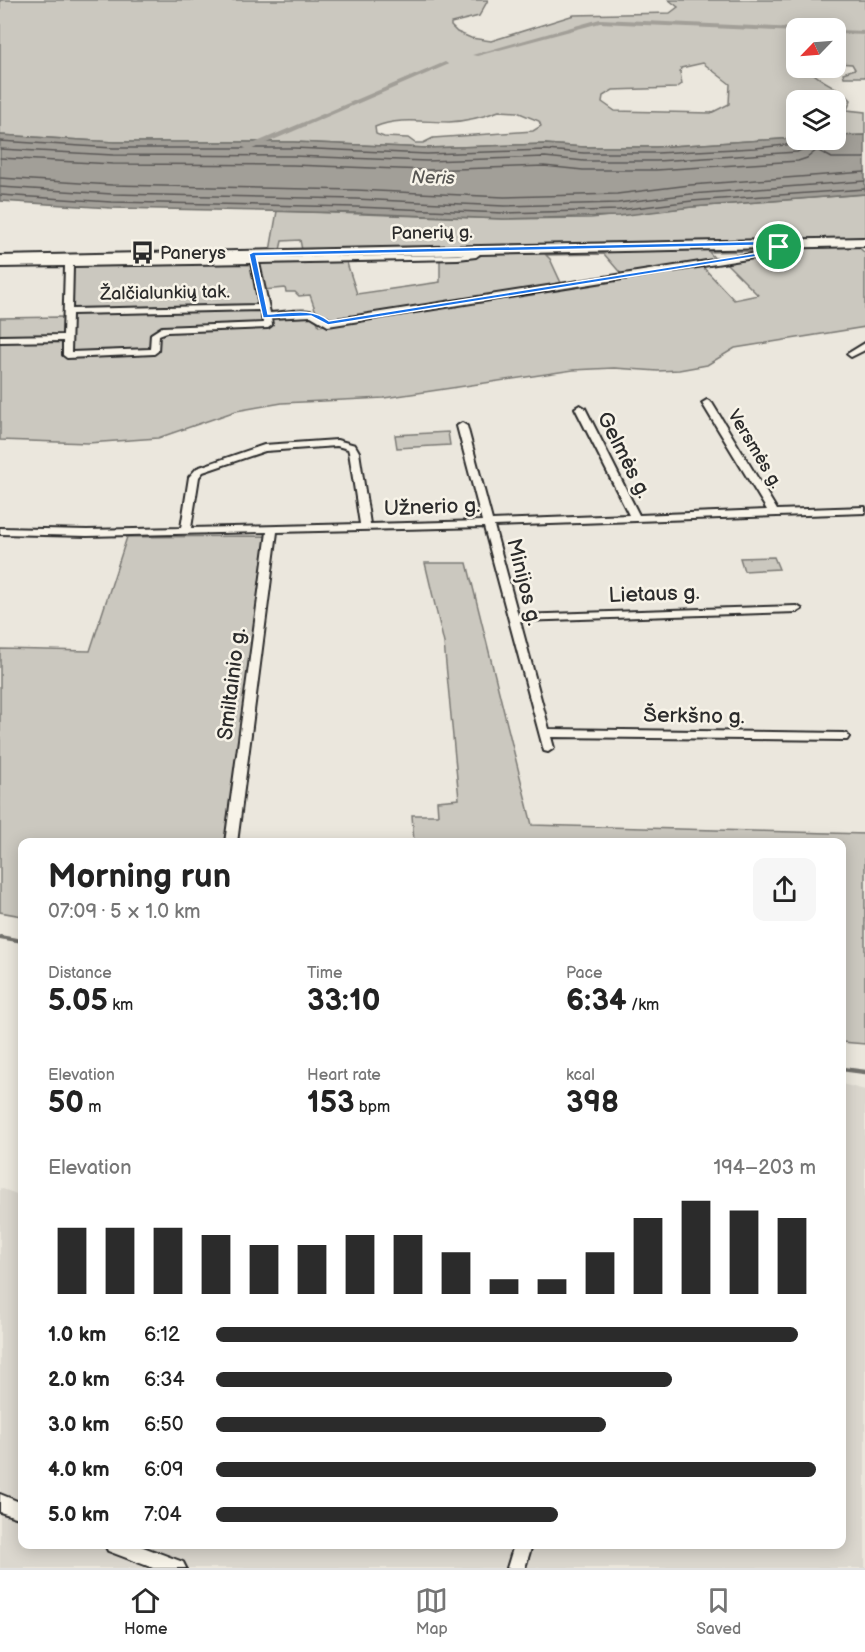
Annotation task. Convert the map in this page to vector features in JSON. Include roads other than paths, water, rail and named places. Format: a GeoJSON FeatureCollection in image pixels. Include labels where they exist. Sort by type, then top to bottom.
{"type":"FeatureCollection","features":[{"type":"Feature","properties":{"kind":"main road","name":"Panerių g."},"geometry":{"type":"LineString","coordinates":[[0,260],[69,261],[865,242]]}},
{"type":"Feature","properties":{"kind":"street"},"geometry":{"type":"LineString","coordinates":[[0,265],[69,261],[67,355],[154,351],[155,334],[165,329],[266,321],[311,314],[317,314],[328,323],[765,254],[779,248],[777,243]]}},
{"type":"Feature","properties":{"kind":"street"},"geometry":{"type":"LineString","coordinates":[[254,257],[266,321]]}},
{"type":"Feature","properties":{"kind":"street","name":"Žalčialunkių tak."},"geometry":{"type":"LineString","coordinates":[[68,312],[263,307]]}},
{"type":"Feature","properties":{"kind":"street"},"geometry":{"type":"LineString","coordinates":[[0,339],[66,339]]}},
{"type":"Feature","properties":{"kind":"street"},"geometry":{"type":"LineString","coordinates":[[850,354],[865,346]]}},
{"type":"Feature","properties":{"kind":"street","name":"Versmės g."},"geometry":{"type":"LineString","coordinates":[[707,403],[774,513]]}},
{"type":"Feature","properties":{"kind":"street","name":"Gelmės g."},"geometry":{"type":"LineString","coordinates":[[580,408],[634,518]]}},
{"type":"Feature","properties":{"kind":"street","name":"Minijos g."},"geometry":{"type":"LineString","coordinates":[[462,426],[548,748]]}},
{"type":"Feature","properties":{"kind":"street"},"geometry":{"type":"LineString","coordinates":[[186,530],[194,477],[200,470],[264,448],[338,443],[352,447],[354,452],[365,527]]}},
{"type":"Feature","properties":{"kind":"street","name":"Užnerio g."},"geometry":{"type":"LineString","coordinates":[[0,531],[87,533],[489,524],[865,510]]}},
{"type":"Feature","properties":{"kind":"street","name":"Smiltainio g."},"geometry":{"type":"LineString","coordinates":[[232,838],[272,529]]}},
{"type":"Feature","properties":{"kind":"street","name":"Lietaus g."},"geometry":{"type":"LineString","coordinates":[[513,618],[797,609]]}},
{"type":"Feature","properties":{"kind":"street","name":"Šerkšno g."},"geometry":{"type":"LineString","coordinates":[[544,733],[843,737]]}},
{"type":"Feature","properties":{"kind":"street"},"geometry":{"type":"LineString","coordinates":[[0,1503],[18,1510]]}},
{"type":"Feature","properties":{"kind":"street"},"geometry":{"type":"LineString","coordinates":[[125,1549],[177,1568]]}},
{"type":"Feature","properties":{"kind":"street"},"geometry":{"type":"LineString","coordinates":[[516,1568],[522,1549]]}},
{"type":"Feature","properties":{"kind":"water","name":"Neris"},"geometry":{"type":"Polygon","coordinates":[[[0,135],[114,142],[294,142],[427,148],[545,144],[584,147],[656,147],[786,139],[786,150],[846,150],[846,136],[865,135],[865,194],[692,207],[619,216],[503,219],[356,213],[111,208],[0,201],[0,135]]]}},
{"type":"Feature","properties":{"kind":"waterway"},"geometry":{"type":"LineString","coordinates":[[475,55],[600,21],[786,30]]}},
{"type":"Feature","properties":{"kind":"waterway"},"geometry":{"type":"LineString","coordinates":[[846,32],[865,33]]}},
{"type":"Feature","properties":{"kind":"waterway"},"geometry":{"type":"LineString","coordinates":[[247,148],[445,64]]}},
{"type":"Feature","properties":{"kind":"waterway"},"geometry":{"type":"LineString","coordinates":[[0,937],[18,940]]}},
{"type":"Feature","properties":{"kind":"waterway"},"geometry":{"type":"LineString","coordinates":[[846,1070],[865,1072]]}},
{"type":"Feature","properties":{"kind":"place","name":"Panerys"},"geometry":{"type":"Point","coordinates":[142,253]}}]}
